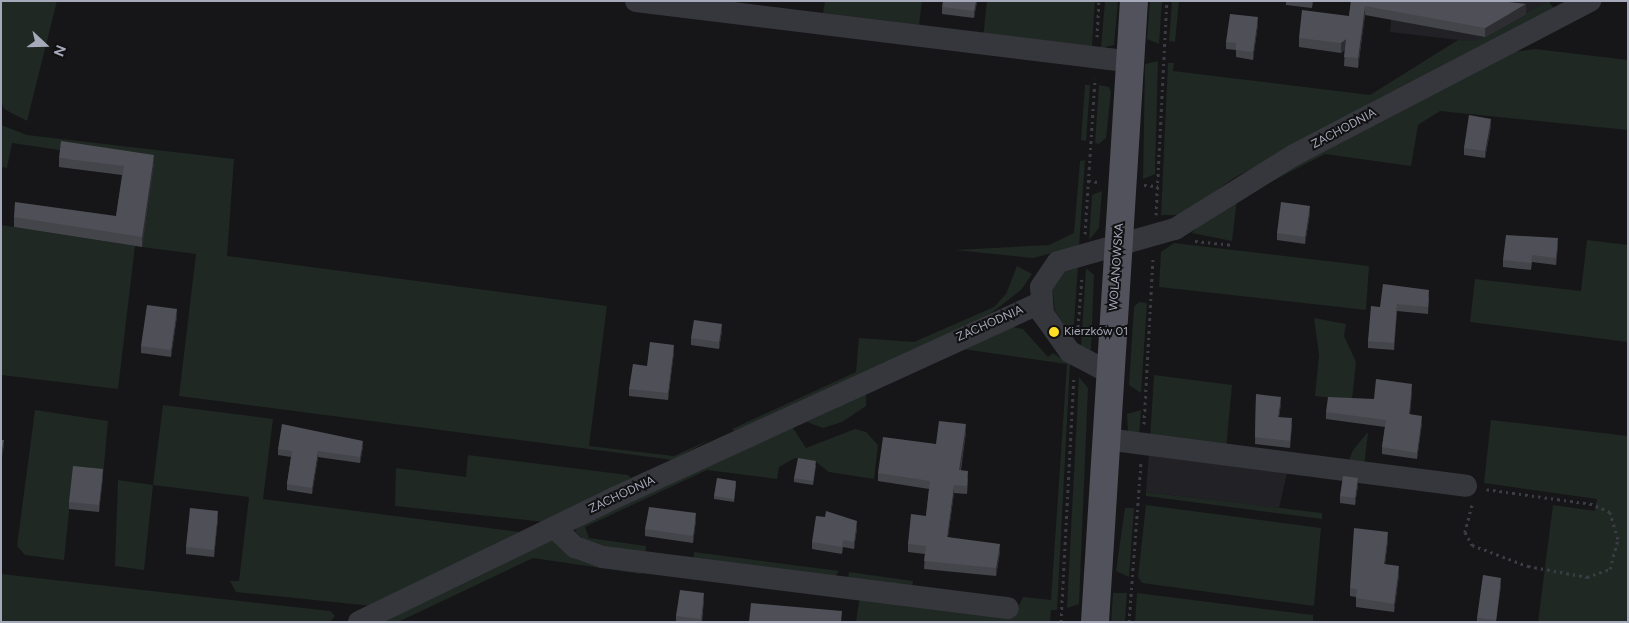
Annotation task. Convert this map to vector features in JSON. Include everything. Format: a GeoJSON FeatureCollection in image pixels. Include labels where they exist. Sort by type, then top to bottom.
{"type":"FeatureCollection","features":[{"type":"Feature","properties":{"kind":"main road","name":"WOLANOWSKA"},"geometry":{"type":"LineString","coordinates":[[1095,622],[1134,1]]}},
{"type":"Feature","properties":{"kind":"street"},"geometry":{"type":"LineString","coordinates":[[636,1],[1130,62]]}},
{"type":"Feature","properties":{"kind":"street","name":"ZACHODNIA"},"geometry":{"type":"LineString","coordinates":[[359,622],[555,528],[1040,303],[1049,269],[1065,257],[1118,246],[1165,232],[1294,155],[1590,1]]}},
{"type":"Feature","properties":{"kind":"street"},"geometry":{"type":"LineString","coordinates":[[1040,303],[1048,323],[1076,356],[1110,373]]}},
{"type":"Feature","properties":{"kind":"street"},"geometry":{"type":"LineString","coordinates":[[1106,439],[1471,487]]}},
{"type":"Feature","properties":{"kind":"street"},"geometry":{"type":"LineString","coordinates":[[555,528],[575,547],[603,557],[1008,608]]}},
{"type":"Feature","properties":{"kind":"path"},"geometry":{"type":"LineString","coordinates":[[1061,622],[1076,356],[1100,1]]}},
{"type":"Feature","properties":{"kind":"path"},"geometry":{"type":"LineString","coordinates":[[1130,622],[1142,444],[1165,232],[1167,1]]}},
{"type":"Feature","properties":{"kind":"path"},"geometry":{"type":"LineString","coordinates":[[1165,232],[1190,240],[1231,245]]}},
{"type":"Feature","properties":{"kind":"path"},"geometry":{"type":"LineString","coordinates":[[1471,487],[1592,504],[1610,512],[1618,539],[1610,570],[1599,576],[1579,576],[1528,566],[1472,545],[1465,532],[1471,487]]}},
{"type":"Feature","properties":{"kind":"shaded area"},"geometry":{"type":"Polygon","coordinates":[[[1,1],[57,1],[27,121],[4,109],[1,101],[1,1]]]}},
{"type":"Feature","properties":{"kind":"shaded area"},"geometry":{"type":"Polygon","coordinates":[[[825,1],[922,1],[919,25],[823,13],[825,1]]]}},
{"type":"Feature","properties":{"kind":"shaded area"},"geometry":{"type":"Polygon","coordinates":[[[987,1],[1095,1],[1092,46],[983,39],[987,1]]]}},
{"type":"Feature","properties":{"kind":"shaded area"},"geometry":{"type":"Polygon","coordinates":[[[1105,1],[1118,1],[1114,45],[1101,48],[1105,1]]]}},
{"type":"Feature","properties":{"kind":"shaded area"},"geometry":{"type":"Polygon","coordinates":[[[1150,1],[1162,1],[1159,44],[1147,39],[1150,1]]]}},
{"type":"Feature","properties":{"kind":"shaded area"},"geometry":{"type":"Polygon","coordinates":[[[1172,1],[1179,1],[1175,42],[1169,41],[1172,1]]]}},
{"type":"Feature","properties":{"kind":"shaded area"},"geometry":{"type":"Polygon","coordinates":[[[1393,1],[1548,1],[1476,42],[1390,32],[1393,1]]]}},
{"type":"Feature","properties":{"kind":"shaded area"},"geometry":{"type":"Polygon","coordinates":[[[1548,1],[1554,8],[1234,178],[1181,215],[1161,215],[1168,63],[1174,63],[1173,71],[1370,95],[1458,40],[1476,41],[1548,1]]]}},
{"type":"Feature","properties":{"kind":"shaded area"},"geometry":{"type":"Polygon","coordinates":[[[1535,49],[1628,60],[1628,130],[1440,111],[1418,125],[1411,166],[1325,154],[1237,199],[1232,241],[1192,233],[1216,207],[1514,52],[1535,49]]]}},
{"type":"Feature","properties":{"kind":"shaded area"},"geometry":{"type":"Polygon","coordinates":[[[1158,61],[1155,174],[1143,179],[1145,64],[1158,61]]]}},
{"type":"Feature","properties":{"kind":"shaded area"},"geometry":{"type":"Polygon","coordinates":[[[1085,85],[1090,85],[1086,141],[1081,140],[1085,85]]]}},
{"type":"Feature","properties":{"kind":"shaded area"},"geometry":{"type":"Polygon","coordinates":[[[1099,85],[1109,87],[1111,92],[1106,138],[1099,144],[1095,143],[1099,85]]]}},
{"type":"Feature","properties":{"kind":"shaded area"},"geometry":{"type":"Polygon","coordinates":[[[1,125],[27,135],[234,159],[227,256],[607,306],[589,446],[674,456],[711,439],[673,460],[179,396],[196,254],[142,247],[154,164],[12,143],[7,168],[1,167],[1,125]]]}},
{"type":"Feature","properties":{"kind":"shaded area"},"geometry":{"type":"Polygon","coordinates":[[[1085,160],[1079,246],[1033,258],[955,250],[1049,245],[1074,233],[1080,161],[1085,160]]]}},
{"type":"Feature","properties":{"kind":"shaded area"},"geometry":{"type":"Polygon","coordinates":[[[1102,191],[1099,228],[1089,240],[1092,195],[1102,191]]]}},
{"type":"Feature","properties":{"kind":"shaded area"},"geometry":{"type":"Polygon","coordinates":[[[1,225],[135,246],[118,389],[1,375],[1,225]]]}},
{"type":"Feature","properties":{"kind":"shaded area"},"geometry":{"type":"Polygon","coordinates":[[[1587,240],[1628,245],[1628,342],[1470,322],[1475,279],[1581,291],[1587,240]]]}},
{"type":"Feature","properties":{"kind":"shaded area"},"geometry":{"type":"Polygon","coordinates":[[[1174,243],[1369,266],[1366,310],[1159,287],[1161,252],[1174,243]]]}},
{"type":"Feature","properties":{"kind":"shaded area"},"geometry":{"type":"Polygon","coordinates":[[[1017,266],[1032,274],[1021,290],[990,314],[736,432],[732,429],[856,372],[859,338],[914,342],[994,307],[1006,294],[1017,266]]]}},
{"type":"Feature","properties":{"kind":"shaded area"},"geometry":{"type":"Polygon","coordinates":[[[1078,267],[1073,338],[1055,311],[1052,285],[1066,270],[1078,267]]]}},
{"type":"Feature","properties":{"kind":"shaded area"},"geometry":{"type":"Polygon","coordinates":[[[1086,268],[1094,275],[1091,350],[1081,347],[1086,268]]]}},
{"type":"Feature","properties":{"kind":"shaded area"},"geometry":{"type":"Polygon","coordinates":[[[1139,302],[1147,303],[1141,393],[1129,385],[1134,307],[1139,302]]]}},
{"type":"Feature","properties":{"kind":"shaded area"},"geometry":{"type":"Polygon","coordinates":[[[1314,318],[1346,324],[1344,336],[1356,362],[1352,400],[1315,396],[1319,355],[1314,318]]]}},
{"type":"Feature","properties":{"kind":"shaded area"},"geometry":{"type":"Polygon","coordinates":[[[1013,327],[1023,329],[1048,357],[1053,353],[1070,364],[1057,610],[1051,610],[1050,622],[856,622],[860,595],[1017,610],[1023,597],[1051,600],[1067,364],[962,349],[1013,327]]]}},
{"type":"Feature","properties":{"kind":"shaded area"},"geometry":{"type":"Polygon","coordinates":[[[1154,375],[1232,385],[1226,449],[1150,439],[1154,375]]]}},
{"type":"Feature","properties":{"kind":"shaded area"},"geometry":{"type":"Polygon","coordinates":[[[1079,377],[1088,388],[1079,604],[1067,608],[1079,377]]]}},
{"type":"Feature","properties":{"kind":"shaded area"},"geometry":{"type":"Polygon","coordinates":[[[866,394],[866,406],[842,422],[823,428],[807,422],[866,394]]]}},
{"type":"Feature","properties":{"kind":"shaded area"},"geometry":{"type":"Polygon","coordinates":[[[163,405],[273,419],[263,499],[520,532],[372,606],[236,592],[230,581],[239,581],[249,497],[153,485],[163,405]]]}},
{"type":"Feature","properties":{"kind":"shaded area"},"geometry":{"type":"Polygon","coordinates":[[[35,410],[108,421],[103,476],[73,473],[64,560],[25,555],[17,546],[35,410]]]}},
{"type":"Feature","properties":{"kind":"shaded area"},"geometry":{"type":"Polygon","coordinates":[[[1141,410],[1139,436],[1128,433],[1127,414],[1141,410]]]}},
{"type":"Feature","properties":{"kind":"shaded area"},"geometry":{"type":"Polygon","coordinates":[[[1491,420],[1628,436],[1628,622],[1538,622],[1553,505],[1595,511],[1597,499],[1484,483],[1491,420]]]}},
{"type":"Feature","properties":{"kind":"shaded area"},"geometry":{"type":"Polygon","coordinates":[[[791,425],[806,448],[855,429],[866,432],[878,445],[874,479],[829,472],[816,462],[795,458],[779,467],[777,479],[707,470],[585,527],[589,538],[646,546],[645,556],[595,549],[575,532],[577,527],[791,425]]]}},
{"type":"Feature","properties":{"kind":"shaded area"},"geometry":{"type":"Polygon","coordinates":[[[1368,432],[1364,467],[1347,465],[1353,450],[1368,432]]]}},
{"type":"Feature","properties":{"kind":"shaded area"},"geometry":{"type":"Polygon","coordinates":[[[1149,452],[1288,469],[1279,508],[1146,492],[1149,452]]]}},
{"type":"Feature","properties":{"kind":"shaded area"},"geometry":{"type":"Polygon","coordinates":[[[468,455],[628,475],[631,478],[545,522],[395,506],[396,468],[466,477],[468,455]]]}},
{"type":"Feature","properties":{"kind":"shaded area"},"geometry":{"type":"Polygon","coordinates":[[[118,480],[153,485],[144,570],[115,566],[118,480]]]}},
{"type":"Feature","properties":{"kind":"shaded area"},"geometry":{"type":"Polygon","coordinates":[[[1146,492],[1322,513],[1322,519],[1146,496],[1146,492]]]}},
{"type":"Feature","properties":{"kind":"shaded area"},"geometry":{"type":"Polygon","coordinates":[[[1146,505],[1321,528],[1314,606],[1142,583],[1138,577],[1146,505]]]}},
{"type":"Feature","properties":{"kind":"shaded area"},"geometry":{"type":"Polygon","coordinates":[[[1125,508],[1134,508],[1129,577],[1116,571],[1125,508]]]}},
{"type":"Feature","properties":{"kind":"shaded area"},"geometry":{"type":"Polygon","coordinates":[[[548,539],[642,568],[641,574],[533,558],[398,622],[372,622],[548,539]]]}},
{"type":"Feature","properties":{"kind":"shaded area"},"geometry":{"type":"Polygon","coordinates":[[[694,552],[839,571],[834,578],[693,562],[694,552]]]}},
{"type":"Feature","properties":{"kind":"shaded area"},"geometry":{"type":"Polygon","coordinates":[[[849,572],[913,581],[912,589],[848,578],[849,572]]]}},
{"type":"Feature","properties":{"kind":"shaded area"},"geometry":{"type":"Polygon","coordinates":[[[1,574],[330,611],[335,616],[330,622],[1,622],[1,574]]]}},
{"type":"Feature","properties":{"kind":"shaded area"},"geometry":{"type":"Polygon","coordinates":[[[1113,593],[1127,593],[1125,622],[1111,622],[1113,593]]]}},
{"type":"Feature","properties":{"kind":"shaded area"},"geometry":{"type":"Polygon","coordinates":[[[1137,593],[1313,615],[1313,622],[1135,622],[1137,593]]]}},
{"type":"Feature","properties":{"kind":"building"},"geometry":{"type":"Polygon","coordinates":[[[943,1],[976,1],[974,11],[942,7],[943,1]]]}},
{"type":"Feature","properties":{"kind":"building"},"geometry":{"type":"Polygon","coordinates":[[[1351,1],[1500,1],[1526,4],[1485,28],[1365,6],[1358,58],[1344,57],[1346,39],[1341,43],[1299,38],[1302,10],[1349,16],[1351,1]]]}},
{"type":"Feature","properties":{"kind":"building"},"geometry":{"type":"Polygon","coordinates":[[[1230,14],[1258,17],[1253,52],[1236,50],[1236,43],[1226,42],[1230,14]]]}},
{"type":"Feature","properties":{"kind":"building"},"geometry":{"type":"Polygon","coordinates":[[[1469,115],[1491,119],[1485,151],[1464,148],[1469,115]]]}},
{"type":"Feature","properties":{"kind":"building"},"geometry":{"type":"Polygon","coordinates":[[[61,141],[154,155],[142,237],[14,217],[15,202],[116,216],[124,166],[59,158],[61,141]]]}},
{"type":"Feature","properties":{"kind":"building"},"geometry":{"type":"Polygon","coordinates":[[[1281,202],[1310,206],[1305,237],[1277,233],[1281,202]]]}},
{"type":"Feature","properties":{"kind":"building"},"geometry":{"type":"Polygon","coordinates":[[[1506,235],[1558,238],[1556,258],[1532,255],[1531,263],[1503,260],[1506,235]]]}},
{"type":"Feature","properties":{"kind":"building"},"geometry":{"type":"Polygon","coordinates":[[[1383,284],[1429,290],[1428,307],[1397,304],[1394,343],[1368,341],[1371,306],[1380,307],[1383,284]]]}},
{"type":"Feature","properties":{"kind":"building"},"geometry":{"type":"Polygon","coordinates":[[[147,305],[177,309],[171,350],[141,346],[147,305]]]}},
{"type":"Feature","properties":{"kind":"building"},"geometry":{"type":"Polygon","coordinates":[[[694,320],[722,324],[719,342],[691,338],[694,320]]]}},
{"type":"Feature","properties":{"kind":"building"},"geometry":{"type":"Polygon","coordinates":[[[650,342],[674,345],[668,393],[629,389],[633,364],[647,366],[650,342]]]}},
{"type":"Feature","properties":{"kind":"building"},"geometry":{"type":"Polygon","coordinates":[[[1376,379],[1412,384],[1409,414],[1422,416],[1417,453],[1382,447],[1386,420],[1326,412],[1328,397],[1374,399],[1376,379]]]}},
{"type":"Feature","properties":{"kind":"building"},"geometry":{"type":"Polygon","coordinates":[[[1256,394],[1281,397],[1278,417],[1292,418],[1290,441],[1255,437],[1256,394]]]}},
{"type":"Feature","properties":{"kind":"building"},"geometry":{"type":"Polygon","coordinates":[[[939,421],[966,424],[959,470],[968,471],[967,486],[954,485],[947,537],[1000,544],[996,568],[924,561],[926,546],[908,544],[911,514],[926,516],[930,481],[878,473],[883,437],[936,444],[939,421]]]}},
{"type":"Feature","properties":{"kind":"building"},"geometry":{"type":"Polygon","coordinates":[[[282,424],[363,441],[360,457],[318,451],[312,488],[287,484],[292,451],[278,449],[282,424]]]}},
{"type":"Feature","properties":{"kind":"building"},"geometry":{"type":"Polygon","coordinates":[[[1,440],[4,440],[1,455],[1,440]]]}},
{"type":"Feature","properties":{"kind":"building"},"geometry":{"type":"Polygon","coordinates":[[[798,458],[816,461],[813,481],[794,478],[798,458]]]}},
{"type":"Feature","properties":{"kind":"building"},"geometry":{"type":"Polygon","coordinates":[[[73,466],[103,469],[99,505],[69,502],[73,466]]]}},
{"type":"Feature","properties":{"kind":"building"},"geometry":{"type":"Polygon","coordinates":[[[1343,476],[1358,478],[1355,498],[1340,496],[1343,476]]]}},
{"type":"Feature","properties":{"kind":"building"},"geometry":{"type":"Polygon","coordinates":[[[717,478],[736,481],[734,499],[714,496],[717,478]]]}},
{"type":"Feature","properties":{"kind":"building"},"geometry":{"type":"Polygon","coordinates":[[[649,507],[696,513],[693,536],[645,529],[649,507]]]}},
{"type":"Feature","properties":{"kind":"building"},"geometry":{"type":"Polygon","coordinates":[[[190,508],[218,511],[214,550],[186,547],[190,508]]]}},
{"type":"Feature","properties":{"kind":"building"},"geometry":{"type":"Polygon","coordinates":[[[826,511],[857,521],[854,542],[843,540],[842,547],[812,542],[816,516],[825,517],[826,511]]]}},
{"type":"Feature","properties":{"kind":"building"},"geometry":{"type":"Polygon","coordinates":[[[1354,528],[1388,532],[1384,564],[1399,566],[1394,604],[1356,598],[1357,589],[1350,588],[1354,528]]]}},
{"type":"Feature","properties":{"kind":"building"},"geometry":{"type":"Polygon","coordinates":[[[1483,575],[1501,578],[1496,620],[1477,618],[1483,575]]]}},
{"type":"Feature","properties":{"kind":"building"},"geometry":{"type":"Polygon","coordinates":[[[680,590],[704,593],[701,619],[676,616],[680,590]]]}},
{"type":"Feature","properties":{"kind":"building"},"geometry":{"type":"Polygon","coordinates":[[[751,603],[842,611],[841,622],[749,622],[751,603]]]}},
{"type":"Feature","properties":{"kind":"place","name":"Kierzków 01"},"geometry":{"type":"Point","coordinates":[1054,332]}}]}
